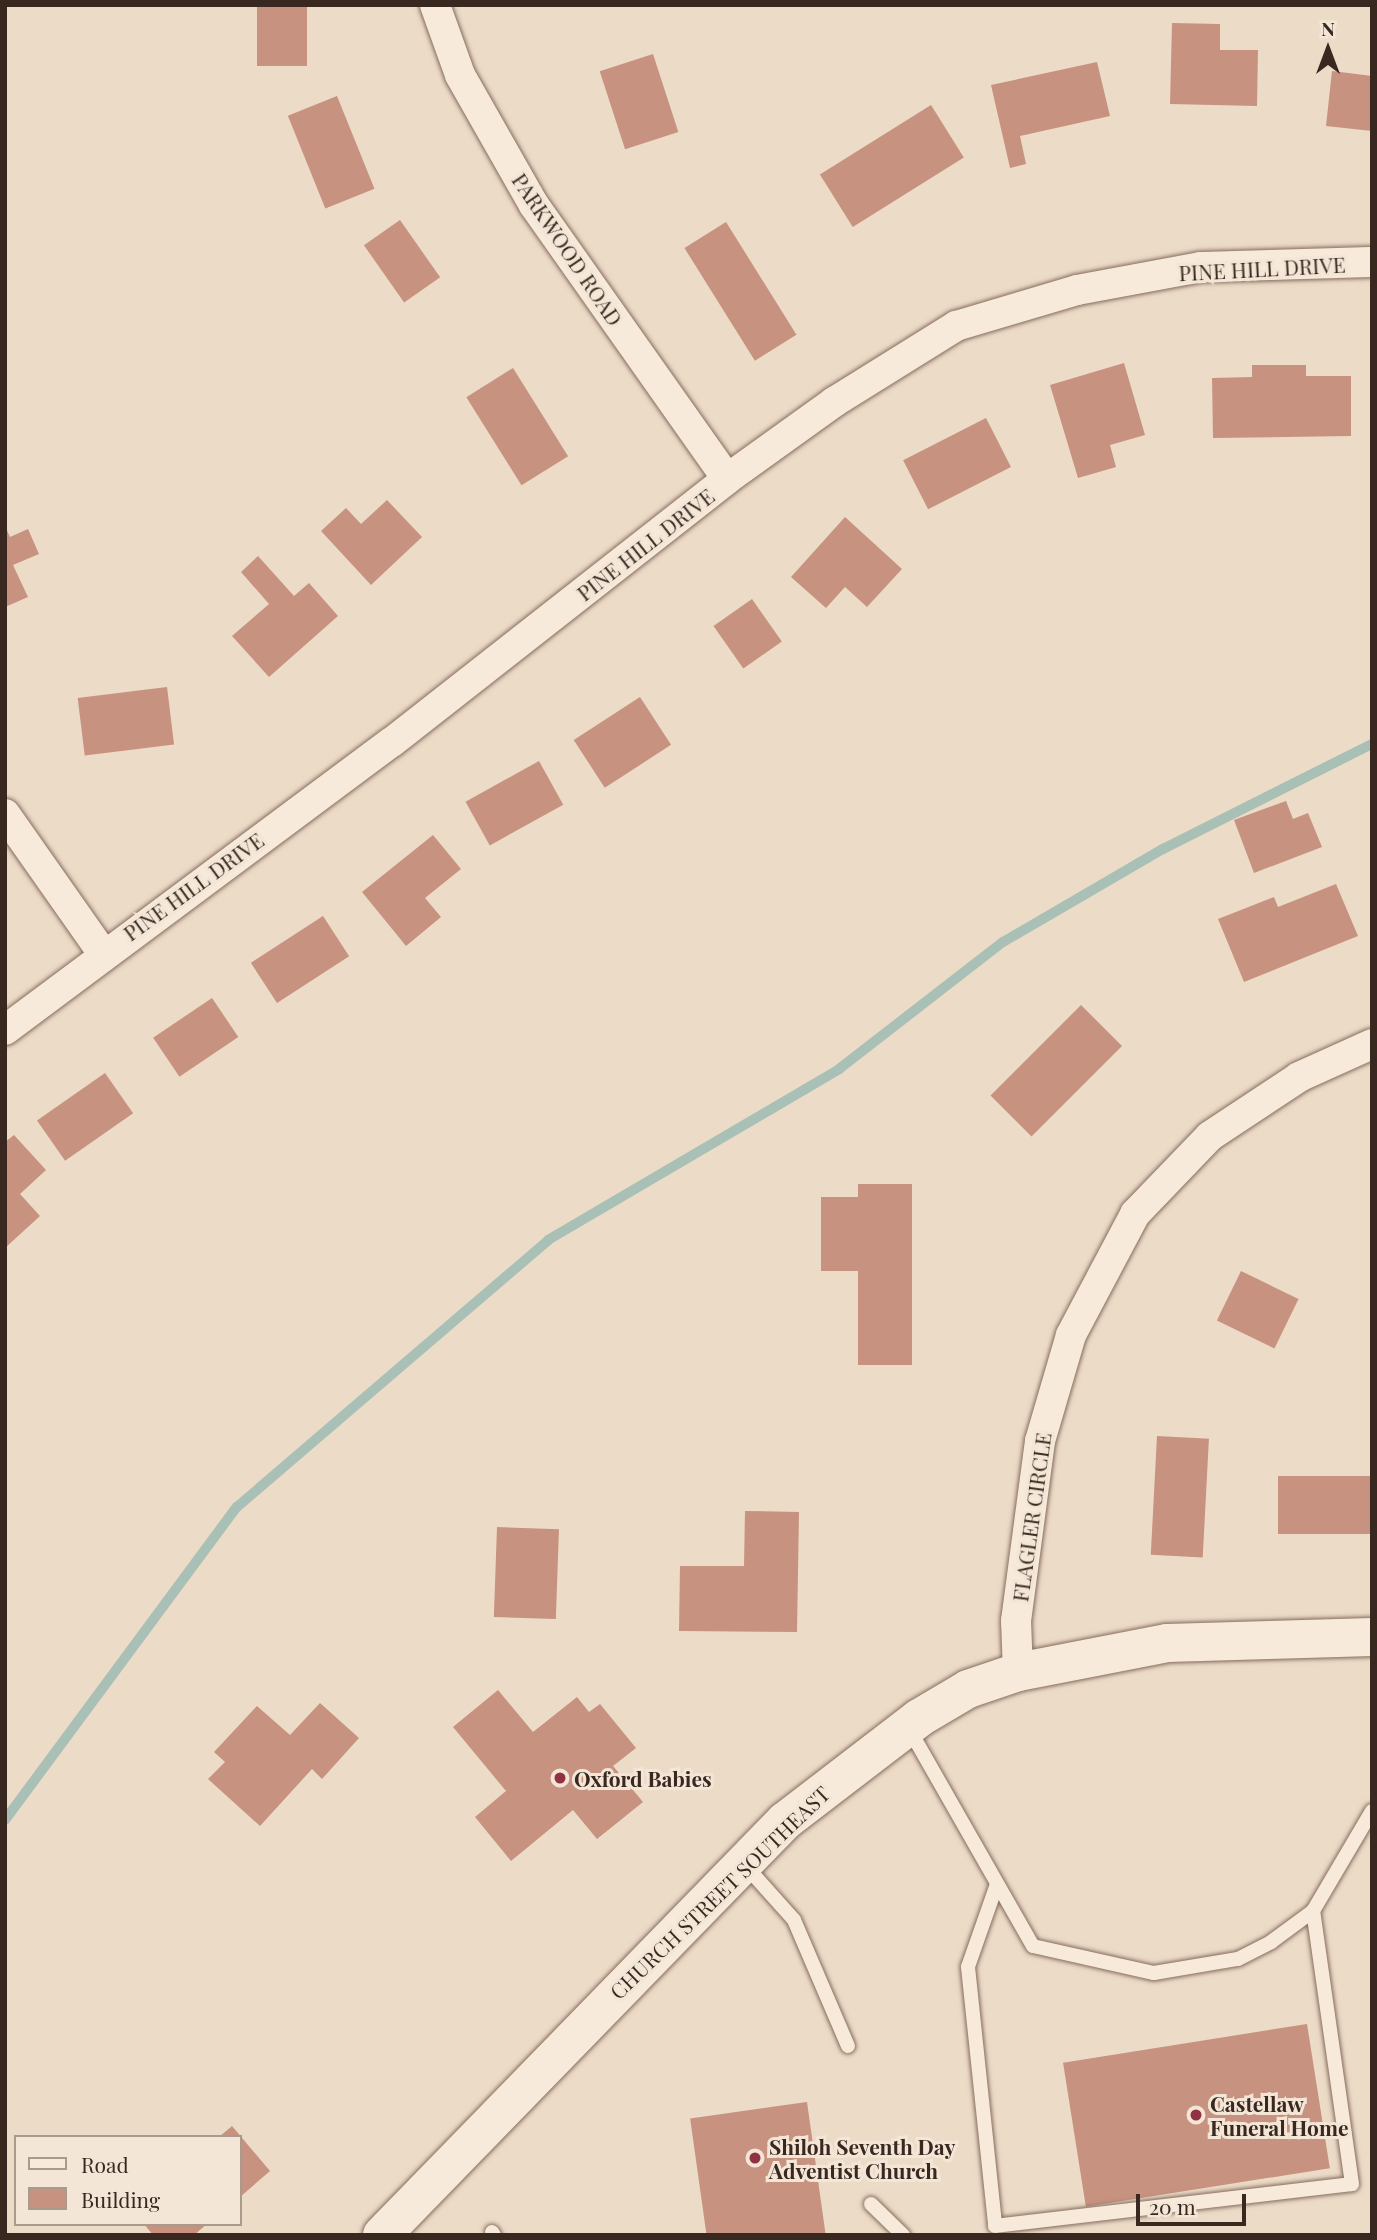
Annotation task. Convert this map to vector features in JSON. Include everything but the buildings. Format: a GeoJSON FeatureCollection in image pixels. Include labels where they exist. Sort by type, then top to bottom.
{"type":"FeatureCollection","features":[{"type":"Feature","properties":{"kind":"street","name":"PARKWOOD ROAD"},"geometry":{"type":"LineString","coordinates":[[435,5],[460,75],[534,205],[727,479]]}},
{"type":"Feature","properties":{"kind":"street","name":"PINE HILL DRIVE"},"geometry":{"type":"LineString","coordinates":[[5,1030],[102,952],[392,742],[727,479],[834,402],[956,326],[1077,290],[1201,267],[1372,261]]}},
{"type":"Feature","properties":{"kind":"street"},"geometry":{"type":"LineString","coordinates":[[5,814],[102,952]]}},
{"type":"Feature","properties":{"kind":"street","name":"FLAGLER CIRCLE"},"geometry":{"type":"LineString","coordinates":[[1018,1672],[1016,1621],[1040,1441],[1071,1335],[1135,1214],[1210,1136],[1299,1077],[1372,1044]]}},
{"type":"Feature","properties":{"kind":"street","name":"CHURCH STREET SOUTHEAST"},"geometry":{"type":"LineString","coordinates":[[382,2235],[743,1863],[845,1771],[908,1726],[968,1689],[1018,1672],[1167,1643],[1372,1637]]}},
{"type":"Feature","properties":{"kind":"lane"},"geometry":{"type":"LineString","coordinates":[[908,1726],[1032,1947],[1154,1973],[1238,1959],[1312,1911],[1372,1811]]}},
{"type":"Feature","properties":{"kind":"lane"},"geometry":{"type":"LineString","coordinates":[[743,1863],[794,1920],[848,2046]]}},
{"type":"Feature","properties":{"kind":"lane"},"geometry":{"type":"LineString","coordinates":[[997,1884],[968,1967],[995,2226],[1352,2184],[1312,1911]]}},
{"type":"Feature","properties":{"kind":"lane"},"geometry":{"type":"LineString","coordinates":[[871,2204],[903,2235]]}},
{"type":"Feature","properties":{"kind":"waterway"},"geometry":{"type":"LineString","coordinates":[[5,1820],[237,1507],[548,1240],[839,1069],[1003,942],[1163,849],[1372,744]]}},
{"type":"Feature","properties":{"kind":"place","name":"Oxford Babies"},"geometry":{"type":"Point","coordinates":[560,1778]}},
{"type":"Feature","properties":{"kind":"place","name":"Castellaw Funeral Home"},"geometry":{"type":"Point","coordinates":[1196,2115]}},
{"type":"Feature","properties":{"kind":"place","name":"Shiloh Seventh Day Adventist Church"},"geometry":{"type":"Point","coordinates":[755,2158]}}]}
